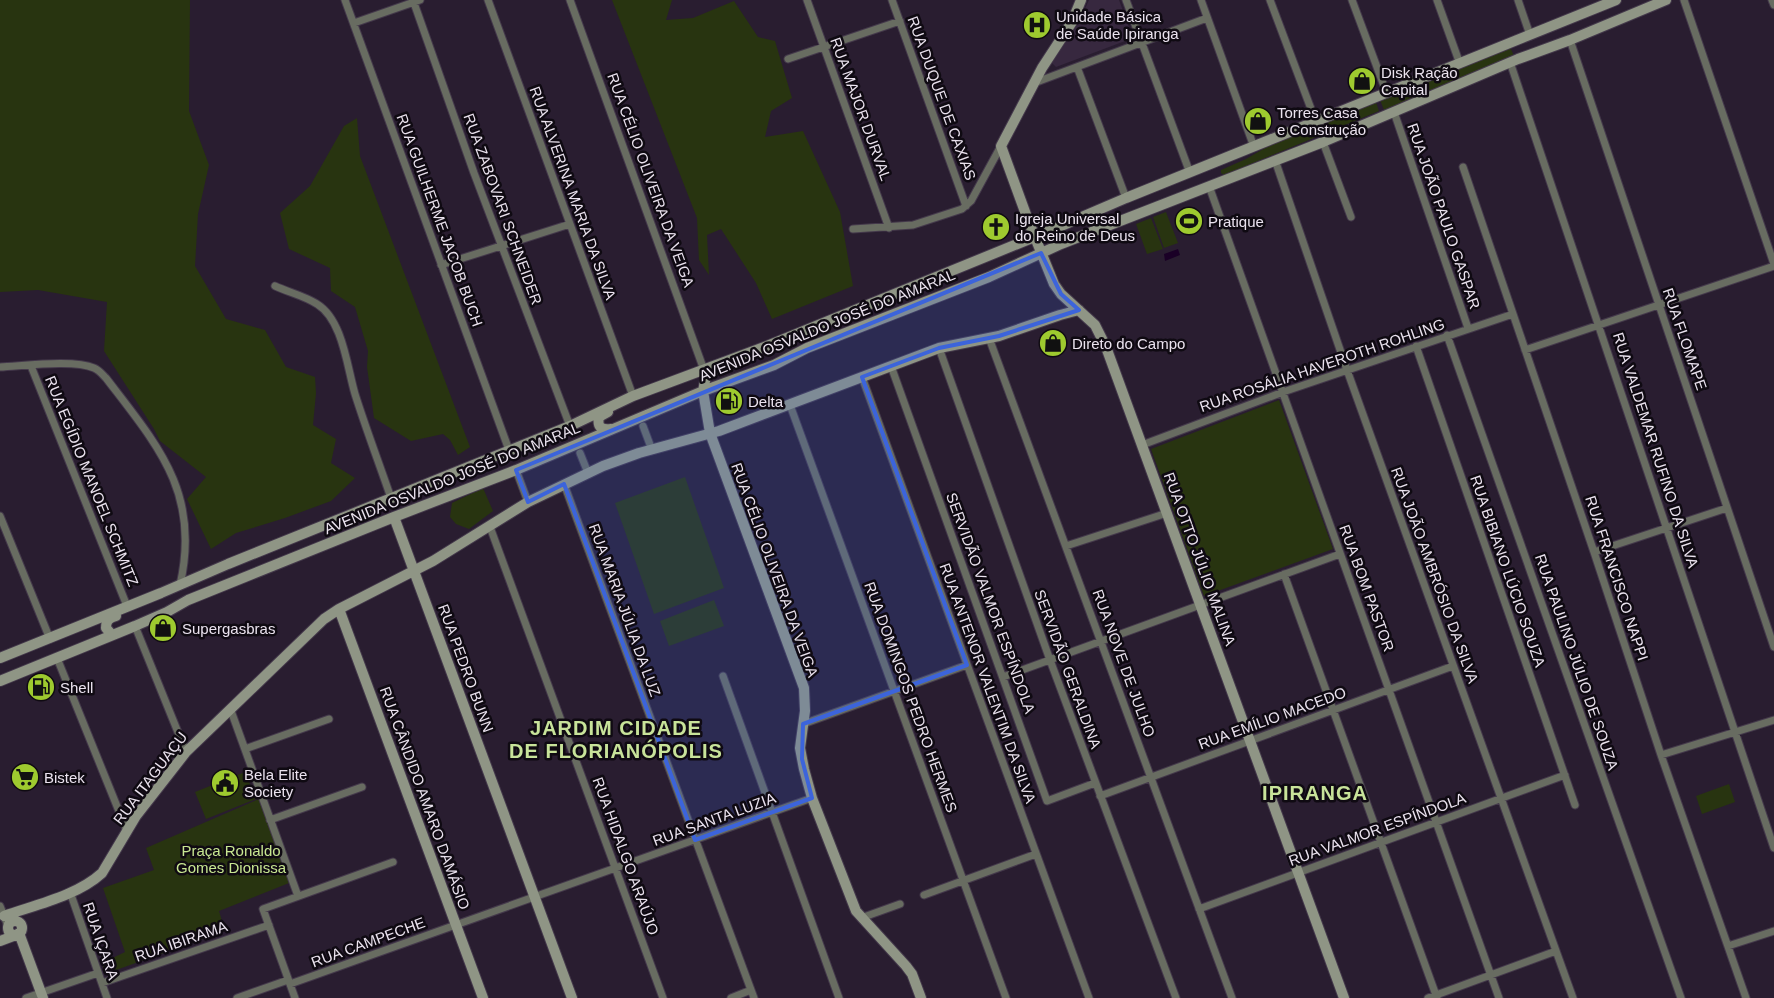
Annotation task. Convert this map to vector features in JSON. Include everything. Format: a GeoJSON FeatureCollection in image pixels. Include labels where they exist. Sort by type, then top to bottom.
{"type":"FeatureCollection","features":[{"type":"Feature","properties":{"kind":"main road"},"geometry":{"type":"LineString","coordinates":[[1001,146],[1048,58],[1072,22],[1082,0]]}},
{"type":"Feature","properties":{"kind":"main road","name":"AVENIDA OSVALDO JOSÉ DO AMARAL"},"geometry":{"type":"LineString","coordinates":[[0,658],[570,426],[632,396],[704,370],[836,317],[1460,64],[1602,3],[1616,0]]}},
{"type":"Feature","properties":{"kind":"main road"},"geometry":{"type":"LineString","coordinates":[[1640,11],[1643,4],[1642,0]]}},
{"type":"Feature","properties":{"kind":"main road","name":"AVENIDA OSVALDO JOSÉ DO AMARAL"},"geometry":{"type":"LineString","coordinates":[[0,681],[135,626],[167,612],[188,600],[516,470],[703,391],[774,365],[807,348],[989,277],[1041,253],[1323,142],[1510,62],[1570,40],[1666,0]]}},
{"type":"Feature","properties":{"kind":"main road","name":"RUA OTTO JÚLIO MALINA"},"geometry":{"type":"LineString","coordinates":[[1001,146],[1034,236],[1058,289],[1095,325],[1102,338],[1344,998]]}},
{"type":"Feature","properties":{"kind":"main road"},"geometry":{"type":"LineString","coordinates":[[1209,186],[1208,178],[1210,171],[1254,148]]}},
{"type":"Feature","properties":{"kind":"main road","name":"RUA ITAGUAÇU"},"geometry":{"type":"LineString","coordinates":[[2,911],[22,909],[70,892],[89,883],[102,873],[148,800],[186,752],[317,625],[339,609],[442,556],[528,502],[588,473],[652,450],[718,431],[939,348],[960,342],[989,338],[1079,310]]}},
{"type":"Feature","properties":{"kind":"main road"},"geometry":{"type":"LineString","coordinates":[[807,348],[816,340],[844,327],[843,321],[836,317]]}},
{"type":"Feature","properties":{"kind":"main road"},"geometry":{"type":"LineString","coordinates":[[703,391],[705,378],[708,374],[729,360]]}},
{"type":"Feature","properties":{"kind":"main road","name":"RUA CÉLIO OLIVEIRA DA VEIGA"},"geometry":{"type":"LineString","coordinates":[[703,391],[710,433],[804,688],[806,704],[801,753],[812,798],[853,903],[861,918],[906,966],[912,974],[921,998]]}},
{"type":"Feature","properties":{"kind":"main road"},"geometry":{"type":"LineString","coordinates":[[611,429],[603,430],[599,427],[599,417],[632,396]]}},
{"type":"Feature","properties":{"kind":"main road","name":"RUA PEDRO BUNN"},"geometry":{"type":"LineString","coordinates":[[394,517],[572,998]]}},
{"type":"Feature","properties":{"kind":"main road"},"geometry":{"type":"LineString","coordinates":[[188,600],[204,589],[233,577],[236,571],[228,564]]}},
{"type":"Feature","properties":{"kind":"main road"},"geometry":{"type":"LineString","coordinates":[[112,635],[106,628],[109,618],[132,609],[145,599]]}},
{"type":"Feature","properties":{"kind":"main road","name":"RUA CÂNDIDO AMARO DAMÁSIO"},"geometry":{"type":"LineString","coordinates":[[339,609],[483,998]]}},
{"type":"Feature","properties":{"kind":"main road"},"geometry":{"type":"LineString","coordinates":[[0,941],[12,930],[22,909]]}},
{"type":"Feature","properties":{"kind":"main road"},"geometry":{"type":"LineString","coordinates":[[12,930],[42,995]]}},
{"type":"Feature","properties":{"kind":"street","name":"RUA GUILHERME JACOB BUCH"},"geometry":{"type":"LineString","coordinates":[[345,0],[509,450]]}},
{"type":"Feature","properties":{"kind":"street","name":"RUA ALVERINA MARIA DA SILVA"},"geometry":{"type":"LineString","coordinates":[[488,0],[632,396]]}},
{"type":"Feature","properties":{"kind":"street","name":"RUA CÉLIO OLIVEIRA DA VEIGA"},"geometry":{"type":"LineString","coordinates":[[570,0],[704,370]]}},
{"type":"Feature","properties":{"kind":"street","name":"RUA MAJOR DURVAL"},"geometry":{"type":"LineString","coordinates":[[807,0],[889,228]]}},
{"type":"Feature","properties":{"kind":"street","name":"RUA DUQUE DE CAXIAS"},"geometry":{"type":"LineString","coordinates":[[892,0],[966,206]]}},
{"type":"Feature","properties":{"kind":"street"},"geometry":{"type":"LineString","coordinates":[[1126,0],[1190,173]]}},
{"type":"Feature","properties":{"kind":"street"},"geometry":{"type":"LineString","coordinates":[[1201,0],[1254,148]]}},
{"type":"Feature","properties":{"kind":"street"},"geometry":{"type":"LineString","coordinates":[[1270,0],[1316,122]]}},
{"type":"Feature","properties":{"kind":"street"},"geometry":{"type":"LineString","coordinates":[[1352,0],[1386,94]]}},
{"type":"Feature","properties":{"kind":"street"},"geometry":{"type":"LineString","coordinates":[[1437,0],[1460,64]]}},
{"type":"Feature","properties":{"kind":"street"},"geometry":{"type":"LineString","coordinates":[[1518,0],[1530,35]]}},
{"type":"Feature","properties":{"kind":"street"},"geometry":{"type":"LineString","coordinates":[[1525,350],[1774,265],[1684,0]]}},
{"type":"Feature","properties":{"kind":"street"},"geometry":{"type":"LineString","coordinates":[[1772,0],[1774,5]]}},
{"type":"Feature","properties":{"kind":"street"},"geometry":{"type":"LineString","coordinates":[[354,24],[415,1]]}},
{"type":"Feature","properties":{"kind":"street","name":"RUA ZABOVARI SCHNEIDER"},"geometry":{"type":"LineString","coordinates":[[415,1],[501,245],[570,426]]}},
{"type":"Feature","properties":{"kind":"street"},"geometry":{"type":"LineString","coordinates":[[1034,83],[1207,18]]}},
{"type":"Feature","properties":{"kind":"street"},"geometry":{"type":"LineString","coordinates":[[788,59],[900,21]]}},
{"type":"Feature","properties":{"kind":"street","name":"RUA FLOMAPE"},"geometry":{"type":"LineString","coordinates":[[1570,40],[1774,647]]}},
{"type":"Feature","properties":{"kind":"street","name":"RUA VALDEMAR RUFINO DA SILVA"},"geometry":{"type":"LineString","coordinates":[[1510,62],[1774,848]]}},
{"type":"Feature","properties":{"kind":"street"},"geometry":{"type":"LineString","coordinates":[[1077,67],[1126,198]]}},
{"type":"Feature","properties":{"kind":"street","name":"RUA JOÃO PAULO GASPAR"},"geometry":{"type":"LineString","coordinates":[[1394,112],[1468,328]]}},
{"type":"Feature","properties":{"kind":"street"},"geometry":{"type":"LineString","coordinates":[[1323,142],[1351,217]]}},
{"type":"Feature","properties":{"kind":"street"},"geometry":{"type":"LineString","coordinates":[[853,229],[889,228],[922,223],[966,206],[1001,146]]}},
{"type":"Feature","properties":{"kind":"street","name":"RUA JOÃO AMBRÓSIO DA SILVA"},"geometry":{"type":"LineString","coordinates":[[1275,160],[1347,370],[1573,998]]}},
{"type":"Feature","properties":{"kind":"street","name":"RUA FRANCISCO NAPPI"},"geometry":{"type":"LineString","coordinates":[[1462,167],[1594,552],[1661,755],[1746,998]]}},
{"type":"Feature","properties":{"kind":"street","name":"RUA BOM PASTOR"},"geometry":{"type":"LineString","coordinates":[[1209,186],[1499,998]]}},
{"type":"Feature","properties":{"kind":"street"},"geometry":{"type":"LineString","coordinates":[[441,265],[570,224]]}},
{"type":"Feature","properties":{"kind":"street"},"geometry":{"type":"LineString","coordinates":[[275,286],[318,304],[336,329],[346,353],[354,392],[391,498]]}},
{"type":"Feature","properties":{"kind":"street","name":"RUA ROSÁLIA HAVEROTH ROHLING"},"geometry":{"type":"LineString","coordinates":[[1142,444],[1283,392],[1513,314]]}},
{"type":"Feature","properties":{"kind":"street","name":"RUA PAULINO JÚLIO DE SOUZA"},"geometry":{"type":"LineString","coordinates":[[1447,335],[1681,998]]}},
{"type":"Feature","properties":{"kind":"street","name":"RUA NOVE DE JULHO"},"geometry":{"type":"LineString","coordinates":[[989,338],[1232,998]]}},
{"type":"Feature","properties":{"kind":"street","name":"RUA BIBIANO LÚCIO SOUZA"},"geometry":{"type":"LineString","coordinates":[[1416,346],[1575,805]]}},
{"type":"Feature","properties":{"kind":"street","name":"SERVIDÃO GERALDINA"},"geometry":{"type":"LineString","coordinates":[[939,348],[1050,660],[1176,998]]}},
{"type":"Feature","properties":{"kind":"street"},"geometry":{"type":"LineString","coordinates":[[0,367],[76,365],[93,367],[100,371],[151,437],[169,468],[182,506],[185,527],[186,549],[180,585]]}},
{"type":"Feature","properties":{"kind":"street","name":"RUA EGÍDIO MANOEL SCHMITZ"},"geometry":{"type":"LineString","coordinates":[[31,366],[128,606]]}},
{"type":"Feature","properties":{"kind":"street","name":"SERVIDÃO VALMOR ESPÍNDOLA"},"geometry":{"type":"LineString","coordinates":[[891,366],[1047,801],[1095,783]]}},
{"type":"Feature","properties":{"kind":"street","name":"RUA ANTENOR VALENTIM DA SILVA"},"geometry":{"type":"LineString","coordinates":[[862,377],[1089,998]]}},
{"type":"Feature","properties":{"kind":"street","name":"RUA DOMINGOS PEDRO HERMES"},"geometry":{"type":"LineString","coordinates":[[790,405],[1006,998]]}},
{"type":"Feature","properties":{"kind":"street"},"geometry":{"type":"LineString","coordinates":[[643,426],[652,450]]}},
{"type":"Feature","properties":{"kind":"street"},"geometry":{"type":"LineString","coordinates":[[580,453],[588,473]]}},
{"type":"Feature","properties":{"kind":"street"},"geometry":{"type":"LineString","coordinates":[[516,470],[528,502]]}},
{"type":"Feature","properties":{"kind":"street","name":"RUA MARIA JÚLIA DA LUZ"},"geometry":{"type":"LineString","coordinates":[[564,484],[754,998]]}},
{"type":"Feature","properties":{"kind":"street"},"geometry":{"type":"LineString","coordinates":[[1594,552],[1727,508]]}},
{"type":"Feature","properties":{"kind":"street"},"geometry":{"type":"LineString","coordinates":[[1066,546],[1167,513]]}},
{"type":"Feature","properties":{"kind":"street"},"geometry":{"type":"LineString","coordinates":[[0,516],[50,639]]}},
{"type":"Feature","properties":{"kind":"street","name":"RUA HIDALGO ARAÚJO"},"geometry":{"type":"LineString","coordinates":[[490,527],[663,998]]}},
{"type":"Feature","properties":{"kind":"street"},"geometry":{"type":"LineString","coordinates":[[1002,677],[1340,554]]}},
{"type":"Feature","properties":{"kind":"street"},"geometry":{"type":"LineString","coordinates":[[1284,574],[1436,997]]}},
{"type":"Feature","properties":{"kind":"street"},"geometry":{"type":"LineString","coordinates":[[135,626],[186,752]]}},
{"type":"Feature","properties":{"kind":"street"},"geometry":{"type":"LineString","coordinates":[[57,658],[127,831]]}},
{"type":"Feature","properties":{"kind":"street"},"geometry":{"type":"LineString","coordinates":[[803,724],[967,665]]}},
{"type":"Feature","properties":{"kind":"street","name":"RUA EMÍLIO MACEDO"},"geometry":{"type":"LineString","coordinates":[[1100,796],[1453,666]]}},
{"type":"Feature","properties":{"kind":"street"},"geometry":{"type":"LineString","coordinates":[[723,676],[839,998]]}},
{"type":"Feature","properties":{"kind":"street"},"geometry":{"type":"LineString","coordinates":[[230,708],[298,896]]}},
{"type":"Feature","properties":{"kind":"street"},"geometry":{"type":"LineString","coordinates":[[245,748],[329,719]]}},
{"type":"Feature","properties":{"kind":"street"},"geometry":{"type":"LineString","coordinates":[[1661,755],[1774,720]]}},
{"type":"Feature","properties":{"kind":"street","name":"RUA VALMOR ESPÍNDOLA"},"geometry":{"type":"LineString","coordinates":[[1199,910],[1565,775]]}},
{"type":"Feature","properties":{"kind":"street"},"geometry":{"type":"LineString","coordinates":[[270,820],[362,787]]}},
{"type":"Feature","properties":{"kind":"street","name":"RUA SANTA LUZIA"},"geometry":{"type":"LineString","coordinates":[[456,925],[812,798]]}},
{"type":"Feature","properties":{"kind":"street"},"geometry":{"type":"LineString","coordinates":[[924,895],[1036,854]]}},
{"type":"Feature","properties":{"kind":"street"},"geometry":{"type":"LineString","coordinates":[[295,998],[263,909],[392,862]]}},
{"type":"Feature","properties":{"kind":"street","name":"RUA IÇARA"},"geometry":{"type":"LineString","coordinates":[[70,892],[107,998]]}},
{"type":"Feature","properties":{"kind":"street"},"geometry":{"type":"LineString","coordinates":[[861,918],[900,904]]}},
{"type":"Feature","properties":{"kind":"street"},"geometry":{"type":"LineString","coordinates":[[2,911],[12,930]]}},
{"type":"Feature","properties":{"kind":"street","name":"RUA IBIRAMA"},"geometry":{"type":"LineString","coordinates":[[102,983],[269,925]]}},
{"type":"Feature","properties":{"kind":"street","name":"RUA CAMPECHE"},"geometry":{"type":"LineString","coordinates":[[237,998],[456,925]]}},
{"type":"Feature","properties":{"kind":"street"},"geometry":{"type":"LineString","coordinates":[[1728,946],[1774,932]]}},
{"type":"Feature","properties":{"kind":"street"},"geometry":{"type":"LineString","coordinates":[[1428,998],[1436,997],[1556,951]]}},
{"type":"Feature","properties":{"kind":"street"},"geometry":{"type":"LineString","coordinates":[[26,998],[42,995],[98,973]]}},
{"type":"Feature","properties":{"kind":"street"},"geometry":{"type":"LineString","coordinates":[[731,998],[751,990]]}},
{"type":"Feature","properties":{"kind":"highlighted area"},"geometry":{"type":"Polygon","coordinates":[[[1041,253],[1061,294],[1079,310],[999,336],[939,348],[862,377],[967,665],[803,724],[802,759],[812,798],[695,840],[564,484],[528,502],[516,470],[1041,253]]]}},
{"type":"Feature","properties":{"kind":"shaded area"},"geometry":{"type":"Polygon","coordinates":[[[1089,0],[1119,0],[1133,38],[1056,67],[1052,63],[1078,24],[1089,0]]]}},
{"type":"Feature","properties":{"kind":"shaded area"},"geometry":{"type":"Polygon","coordinates":[[[1178,249],[1180,255],[1165,261],[1164,254],[1178,249]]]}},
{"type":"Feature","properties":{"kind":"green space"},"geometry":{"type":"Polygon","coordinates":[[[0,0],[190,0],[189,111],[209,165],[198,214],[195,266],[226,319],[265,330],[286,367],[315,377],[316,393],[313,425],[336,439],[331,463],[355,478],[331,501],[236,533],[211,549],[187,499],[206,477],[160,441],[104,351],[107,302],[38,290],[0,292],[0,0]]]}},
{"type":"Feature","properties":{"kind":"green space"},"geometry":{"type":"Polygon","coordinates":[[[612,0],[672,0],[666,20],[693,18],[734,1],[758,37],[775,41],[792,98],[771,111],[765,137],[803,131],[840,212],[853,286],[772,319],[756,283],[721,229],[707,235],[709,275],[699,260],[697,218],[612,0]]]}},
{"type":"Feature","properties":{"kind":"green space"},"geometry":{"type":"Polygon","coordinates":[[[1510,47],[1514,56],[1384,110],[1380,100],[1510,47]]]}},
{"type":"Feature","properties":{"kind":"green space"},"geometry":{"type":"Polygon","coordinates":[[[1376,102],[1379,111],[1224,175],[1221,173],[1221,170],[1246,159],[1272,144],[1376,102]]]}},
{"type":"Feature","properties":{"kind":"green space"},"geometry":{"type":"Polygon","coordinates":[[[357,118],[360,156],[470,447],[458,455],[450,440],[443,434],[411,441],[374,418],[367,367],[368,351],[355,307],[331,291],[330,268],[289,249],[280,213],[310,186],[344,126],[357,118]]]}},
{"type":"Feature","properties":{"kind":"green space"},"geometry":{"type":"Polygon","coordinates":[[[1166,212],[1178,243],[1164,248],[1153,217],[1166,212]]]}},
{"type":"Feature","properties":{"kind":"green space"},"geometry":{"type":"Polygon","coordinates":[[[1151,218],[1163,249],[1147,254],[1136,224],[1151,218]]]}},
{"type":"Feature","properties":{"kind":"green space"},"geometry":{"type":"Polygon","coordinates":[[[1279,400],[1333,549],[1204,596],[1151,449],[1279,400]]]}},
{"type":"Feature","properties":{"kind":"green space"},"geometry":{"type":"Polygon","coordinates":[[[685,477],[724,588],[654,614],[615,503],[685,477]]]}},
{"type":"Feature","properties":{"kind":"green space"},"geometry":{"type":"Polygon","coordinates":[[[483,488],[493,511],[469,529],[456,524],[450,517],[452,503],[483,488]]]}},
{"type":"Feature","properties":{"kind":"green space"},"geometry":{"type":"Polygon","coordinates":[[[714,600],[724,626],[669,646],[660,621],[714,600]]]}},
{"type":"Feature","properties":{"kind":"green space"},"geometry":{"type":"Polygon","coordinates":[[[245,772],[256,799],[206,819],[195,792],[245,772]]]}},
{"type":"Feature","properties":{"kind":"green space"},"geometry":{"type":"Polygon","coordinates":[[[1729,784],[1735,802],[1702,814],[1696,796],[1729,784]]]}},
{"type":"Feature","properties":{"kind":"green space","name":"Praça Ronaldo Gomes Dionissa"},"geometry":{"type":"Polygon","coordinates":[[[261,798],[289,883],[219,911],[225,931],[105,974],[102,963],[125,952],[103,888],[154,870],[146,848],[261,798]]]}},
{"type":"Feature","properties":{"kind":"place","name":"Unidade Básica de Saúde Ipiranga"},"geometry":{"type":"Point","coordinates":[1037,25]}},
{"type":"Feature","properties":{"kind":"place","name":"Disk Ração Capital"},"geometry":{"type":"Point","coordinates":[1362,81]}},
{"type":"Feature","properties":{"kind":"place","name":"Torres Casa e Construção"},"geometry":{"type":"Point","coordinates":[1258,121]}},
{"type":"Feature","properties":{"kind":"place","name":"Pratique"},"geometry":{"type":"Point","coordinates":[1189,221]}},
{"type":"Feature","properties":{"kind":"place","name":"Igreja Universal do Reino de Deus"},"geometry":{"type":"Point","coordinates":[996,227]}},
{"type":"Feature","properties":{"kind":"place","name":"Direto do Campo"},"geometry":{"type":"Point","coordinates":[1053,343]}},
{"type":"Feature","properties":{"kind":"place","name":"Delta"},"geometry":{"type":"Point","coordinates":[729,401]}},
{"type":"Feature","properties":{"kind":"place","name":"Supergasbras"},"geometry":{"type":"Point","coordinates":[163,628]}},
{"type":"Feature","properties":{"kind":"place","name":"Shell"},"geometry":{"type":"Point","coordinates":[41,687]}},
{"type":"Feature","properties":{"kind":"place","name":"Bistek"},"geometry":{"type":"Point","coordinates":[25,777]}},
{"type":"Feature","properties":{"kind":"place","name":"Bela Elite Society"},"geometry":{"type":"Point","coordinates":[225,783]}},
{"type":"Feature","properties":{"kind":"district","name":"JARDIM CIDADE DE FLORIANÓPOLIS"},"geometry":{"type":"Point","coordinates":[616,740]}},
{"type":"Feature","properties":{"kind":"district","name":"IPIRANGA"},"geometry":{"type":"Point","coordinates":[1315,793]}}]}
